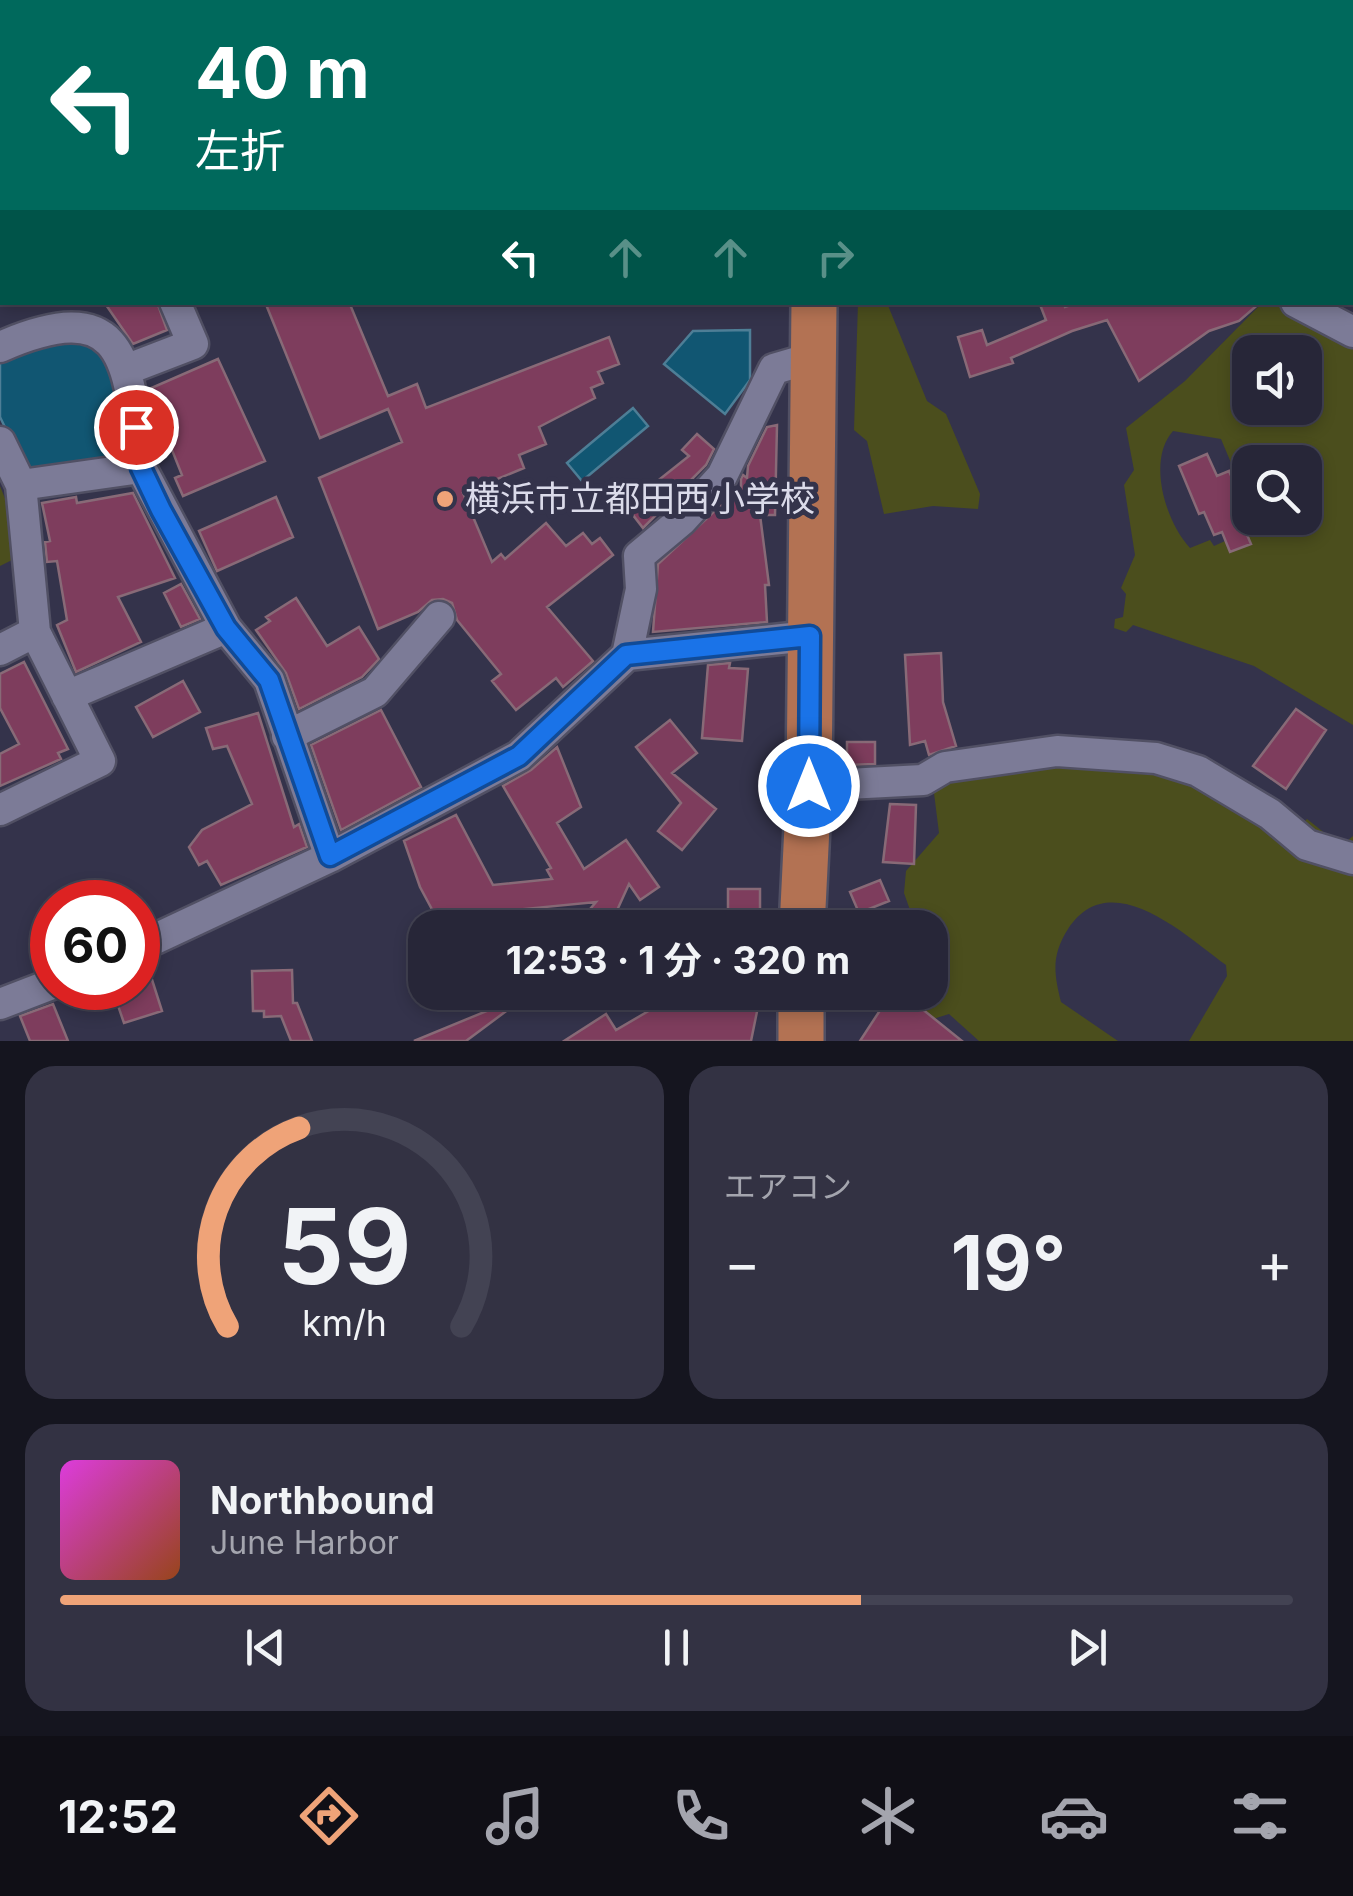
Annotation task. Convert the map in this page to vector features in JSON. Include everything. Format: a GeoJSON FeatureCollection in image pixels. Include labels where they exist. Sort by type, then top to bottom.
{"type":"FeatureCollection","features":[{"type":"Feature","properties":{"kind":"main road"},"geometry":{"type":"LineString","coordinates":[[803,910],[809,786],[814,305]]}},
{"type":"Feature","properties":{"kind":"main road"},"geometry":{"type":"LineString","coordinates":[[801,1010],[801,1041]]}},
{"type":"Feature","properties":{"kind":"street"},"geometry":{"type":"LineString","coordinates":[[128,369],[193,344],[176,305]]}},
{"type":"Feature","properties":{"kind":"street"},"geometry":{"type":"LineString","coordinates":[[1302,305],[1353,332]]}},
{"type":"Feature","properties":{"kind":"street"},"geometry":{"type":"LineString","coordinates":[[0,347],[37,331],[88,330],[112,344],[128,369],[141,468],[226,628],[269,680],[330,856]]}},
{"type":"Feature","properties":{"kind":"street"},"geometry":{"type":"LineString","coordinates":[[160,937],[330,856],[519,756],[626,655],[642,589],[634,545],[682,520],[722,476],[774,369],[815,357]]}},
{"type":"Feature","properties":{"kind":"street"},"geometry":{"type":"LineString","coordinates":[[0,442],[22,485],[35,632],[100,761],[0,810]]}},
{"type":"Feature","properties":{"kind":"street"},"geometry":{"type":"LineString","coordinates":[[22,485],[141,468]]}},
{"type":"Feature","properties":{"kind":"street"},"geometry":{"type":"LineString","coordinates":[[287,736],[375,692],[439,617]]}},
{"type":"Feature","properties":{"kind":"street"},"geometry":{"type":"LineString","coordinates":[[68,696],[226,628]]}},
{"type":"Feature","properties":{"kind":"street"},"geometry":{"type":"LineString","coordinates":[[0,650],[35,632]]}},
{"type":"Feature","properties":{"kind":"street"},"geometry":{"type":"LineString","coordinates":[[626,655],[810,636]]}},
{"type":"Feature","properties":{"kind":"street"},"geometry":{"type":"LineString","coordinates":[[809,786],[923,780],[944,767],[1058,752],[1156,758],[1208,777],[1270,814],[1307,845],[1353,859]]}},
{"type":"Feature","properties":{"kind":"street"},"geometry":{"type":"LineString","coordinates":[[0,1004],[30,992]]}},
{"type":"Feature","properties":{"kind":"green space"},"geometry":{"type":"Polygon","coordinates":[[[858,305],[888,305],[927,401],[946,414],[980,494],[978,509],[933,506],[884,514],[867,441],[854,430],[858,305]]]}},
{"type":"Feature","properties":{"kind":"green space"},"geometry":{"type":"Polygon","coordinates":[[[1260,305],[1276,305],[1353,342],[1353,725],[1254,666],[1133,625],[1126,632],[1114,628],[1115,619],[1123,617],[1126,594],[1121,588],[1135,555],[1124,485],[1134,470],[1126,428],[1185,381],[1260,305]]]}},
{"type":"Feature","properties":{"kind":"green space"},"geometry":{"type":"Polygon","coordinates":[[[0,486],[6,501],[12,560],[0,566],[0,486]]]}},
{"type":"Feature","properties":{"kind":"green space"},"geometry":{"type":"Polygon","coordinates":[[[1046,762],[1177,770],[1289,838],[1307,819],[1341,846],[1353,836],[1353,1041],[1189,1041],[1227,976],[1226,965],[1169,923],[1126,904],[1105,903],[1085,911],[1068,929],[1056,965],[1061,1002],[1118,1041],[979,1041],[949,1014],[933,1019],[923,1010],[948,1010],[948,910],[910,910],[904,893],[906,871],[939,833],[933,785],[997,767],[1046,762]]]}},
{"type":"Feature","properties":{"kind":"water"},"geometry":{"type":"Polygon","coordinates":[[[750,330],[750,380],[725,414],[664,364],[693,331],[750,330]]]}},
{"type":"Feature","properties":{"kind":"water"},"geometry":{"type":"Polygon","coordinates":[[[36,341],[90,342],[115,370],[127,458],[29,477],[0,417],[0,357],[36,341]]]}},
{"type":"Feature","properties":{"kind":"water"},"geometry":{"type":"Polygon","coordinates":[[[633,408],[648,426],[582,481],[567,463],[633,408]]]}},
{"type":"Feature","properties":{"kind":"building"},"geometry":{"type":"Polygon","coordinates":[[[106,305],[158,305],[167,330],[133,344],[106,305]]]}},
{"type":"Feature","properties":{"kind":"building"},"geometry":{"type":"Polygon","coordinates":[[[266,305],[350,305],[388,396],[417,384],[426,408],[609,337],[619,364],[598,372],[603,383],[591,388],[595,398],[539,427],[546,444],[519,455],[524,468],[463,493],[492,562],[501,554],[505,559],[546,523],[566,546],[583,533],[592,544],[600,538],[613,555],[547,607],[593,661],[563,687],[556,678],[516,710],[492,681],[501,674],[457,620],[452,603],[432,600],[418,612],[378,629],[319,478],[402,442],[388,409],[320,438],[266,305]]]}},
{"type":"Feature","properties":{"kind":"building"},"geometry":{"type":"Polygon","coordinates":[[[1040,305],[1258,305],[1239,321],[1209,331],[1139,381],[1107,320],[1011,358],[1013,363],[970,377],[958,337],[982,330],[987,345],[1046,320],[1040,305]]]}},
{"type":"Feature","properties":{"kind":"building"},"geometry":{"type":"Polygon","coordinates":[[[218,359],[265,461],[183,496],[175,478],[182,475],[162,425],[157,427],[154,421],[149,389],[218,359]]]}},
{"type":"Feature","properties":{"kind":"building"},"geometry":{"type":"Polygon","coordinates":[[[777,425],[775,515],[760,515],[769,585],[765,585],[767,622],[653,632],[658,564],[720,506],[741,496],[741,479],[743,475],[747,478],[748,466],[767,427],[777,425]]]}},
{"type":"Feature","properties":{"kind":"building"},"geometry":{"type":"Polygon","coordinates":[[[697,434],[714,449],[706,465],[643,528],[626,506],[689,456],[682,450],[697,434]]]}},
{"type":"Feature","properties":{"kind":"building"},"geometry":{"type":"Polygon","coordinates":[[[1207,454],[1217,476],[1229,471],[1232,535],[1247,535],[1251,544],[1230,552],[1222,532],[1214,535],[1204,512],[1199,514],[1179,466],[1207,454]]]}},
{"type":"Feature","properties":{"kind":"building"},"geometry":{"type":"Polygon","coordinates":[[[133,493],[175,578],[118,597],[141,642],[76,672],[57,625],[67,620],[57,561],[47,562],[45,542],[50,541],[42,503],[76,497],[77,503],[133,493]]]}},
{"type":"Feature","properties":{"kind":"building"},"geometry":{"type":"Polygon","coordinates":[[[276,497],[293,537],[217,571],[199,531],[276,497]]]}},
{"type":"Feature","properties":{"kind":"building"},"geometry":{"type":"Polygon","coordinates":[[[181,584],[200,619],[181,627],[164,593],[181,584]]]}},
{"type":"Feature","properties":{"kind":"building"},"geometry":{"type":"Polygon","coordinates":[[[296,598],[327,646],[359,627],[379,659],[362,677],[299,709],[286,673],[256,630],[270,621],[266,617],[296,598]]]}},
{"type":"Feature","properties":{"kind":"building"},"geometry":{"type":"Polygon","coordinates":[[[941,653],[943,702],[956,746],[929,755],[925,741],[910,745],[905,655],[941,653]]]}},
{"type":"Feature","properties":{"kind":"building"},"geometry":{"type":"Polygon","coordinates":[[[24,662],[68,749],[58,753],[61,759],[0,786],[0,754],[19,744],[0,708],[0,674],[24,662]]]}},
{"type":"Feature","properties":{"kind":"building"},"geometry":{"type":"Polygon","coordinates":[[[730,663],[729,668],[748,669],[742,741],[702,738],[708,665],[730,663]]]}},
{"type":"Feature","properties":{"kind":"building"},"geometry":{"type":"Polygon","coordinates":[[[183,681],[200,712],[153,737],[136,707],[183,681]]]}},
{"type":"Feature","properties":{"kind":"building"},"geometry":{"type":"Polygon","coordinates":[[[1296,709],[1326,730],[1286,789],[1253,766],[1296,709]]]}},
{"type":"Feature","properties":{"kind":"building"},"geometry":{"type":"Polygon","coordinates":[[[381,710],[421,787],[341,830],[311,745],[381,710]]]}},
{"type":"Feature","properties":{"kind":"building"},"geometry":{"type":"Polygon","coordinates":[[[258,713],[294,827],[299,824],[307,847],[221,885],[207,861],[199,865],[189,847],[202,830],[252,804],[227,746],[213,749],[206,728],[258,713]]]}},
{"type":"Feature","properties":{"kind":"building"},"geometry":{"type":"Polygon","coordinates":[[[670,720],[697,753],[672,773],[716,809],[682,850],[658,831],[681,803],[636,747],[670,720]]]}},
{"type":"Feature","properties":{"kind":"building"},"geometry":{"type":"Polygon","coordinates":[[[847,742],[875,742],[875,764],[847,765],[847,742]]]}},
{"type":"Feature","properties":{"kind":"building"},"geometry":{"type":"Polygon","coordinates":[[[557,747],[581,807],[557,823],[584,869],[626,840],[659,887],[640,900],[629,884],[617,910],[589,910],[596,902],[524,910],[432,910],[404,841],[456,815],[493,885],[552,879],[547,870],[551,868],[503,786],[531,770],[557,747]]]}},
{"type":"Feature","properties":{"kind":"building"},"geometry":{"type":"Polygon","coordinates":[[[890,804],[916,805],[914,864],[883,862],[890,804]]]}},
{"type":"Feature","properties":{"kind":"building"},"geometry":{"type":"Polygon","coordinates":[[[880,880],[889,901],[858,910],[850,892],[880,880]]]}},
{"type":"Feature","properties":{"kind":"building"},"geometry":{"type":"Polygon","coordinates":[[[728,889],[760,889],[760,910],[728,910],[728,889]]]}},
{"type":"Feature","properties":{"kind":"building"},"geometry":{"type":"Polygon","coordinates":[[[292,970],[293,1003],[297,1003],[312,1041],[291,1041],[281,1016],[264,1017],[264,1011],[253,1011],[252,971],[292,970]]]}},
{"type":"Feature","properties":{"kind":"building"},"geometry":{"type":"Polygon","coordinates":[[[160,1005],[162,1011],[124,1023],[120,1010],[160,1010],[160,1005]]]}},
{"type":"Feature","properties":{"kind":"building"},"geometry":{"type":"Polygon","coordinates":[[[36,1010],[55,1010],[68,1041],[30,1041],[20,1016],[36,1010]]]}},
{"type":"Feature","properties":{"kind":"building"},"geometry":{"type":"Polygon","coordinates":[[[489,1010],[508,1010],[466,1041],[414,1041],[489,1010]]]}},
{"type":"Feature","properties":{"kind":"building"},"geometry":{"type":"Polygon","coordinates":[[[650,1010],[757,1010],[751,1041],[564,1041],[606,1014],[616,1030],[650,1010]]]}},
{"type":"Feature","properties":{"kind":"building"},"geometry":{"type":"Polygon","coordinates":[[[880,1010],[923,1010],[962,1041],[860,1041],[880,1010]]]}},
{"type":"Feature","properties":{"kind":"place","name":"横浜市立都田西小学校"},"geometry":{"type":"Point","coordinates":[445,499]}},
{"type":"Feature","properties":{"kind":"route"},"geometry":{"type":"LineString","coordinates":[[136,427],[141,468],[152,484],[161,510],[226,628],[269,680],[330,856],[519,756],[626,655],[810,636],[809,786]]}}]}
